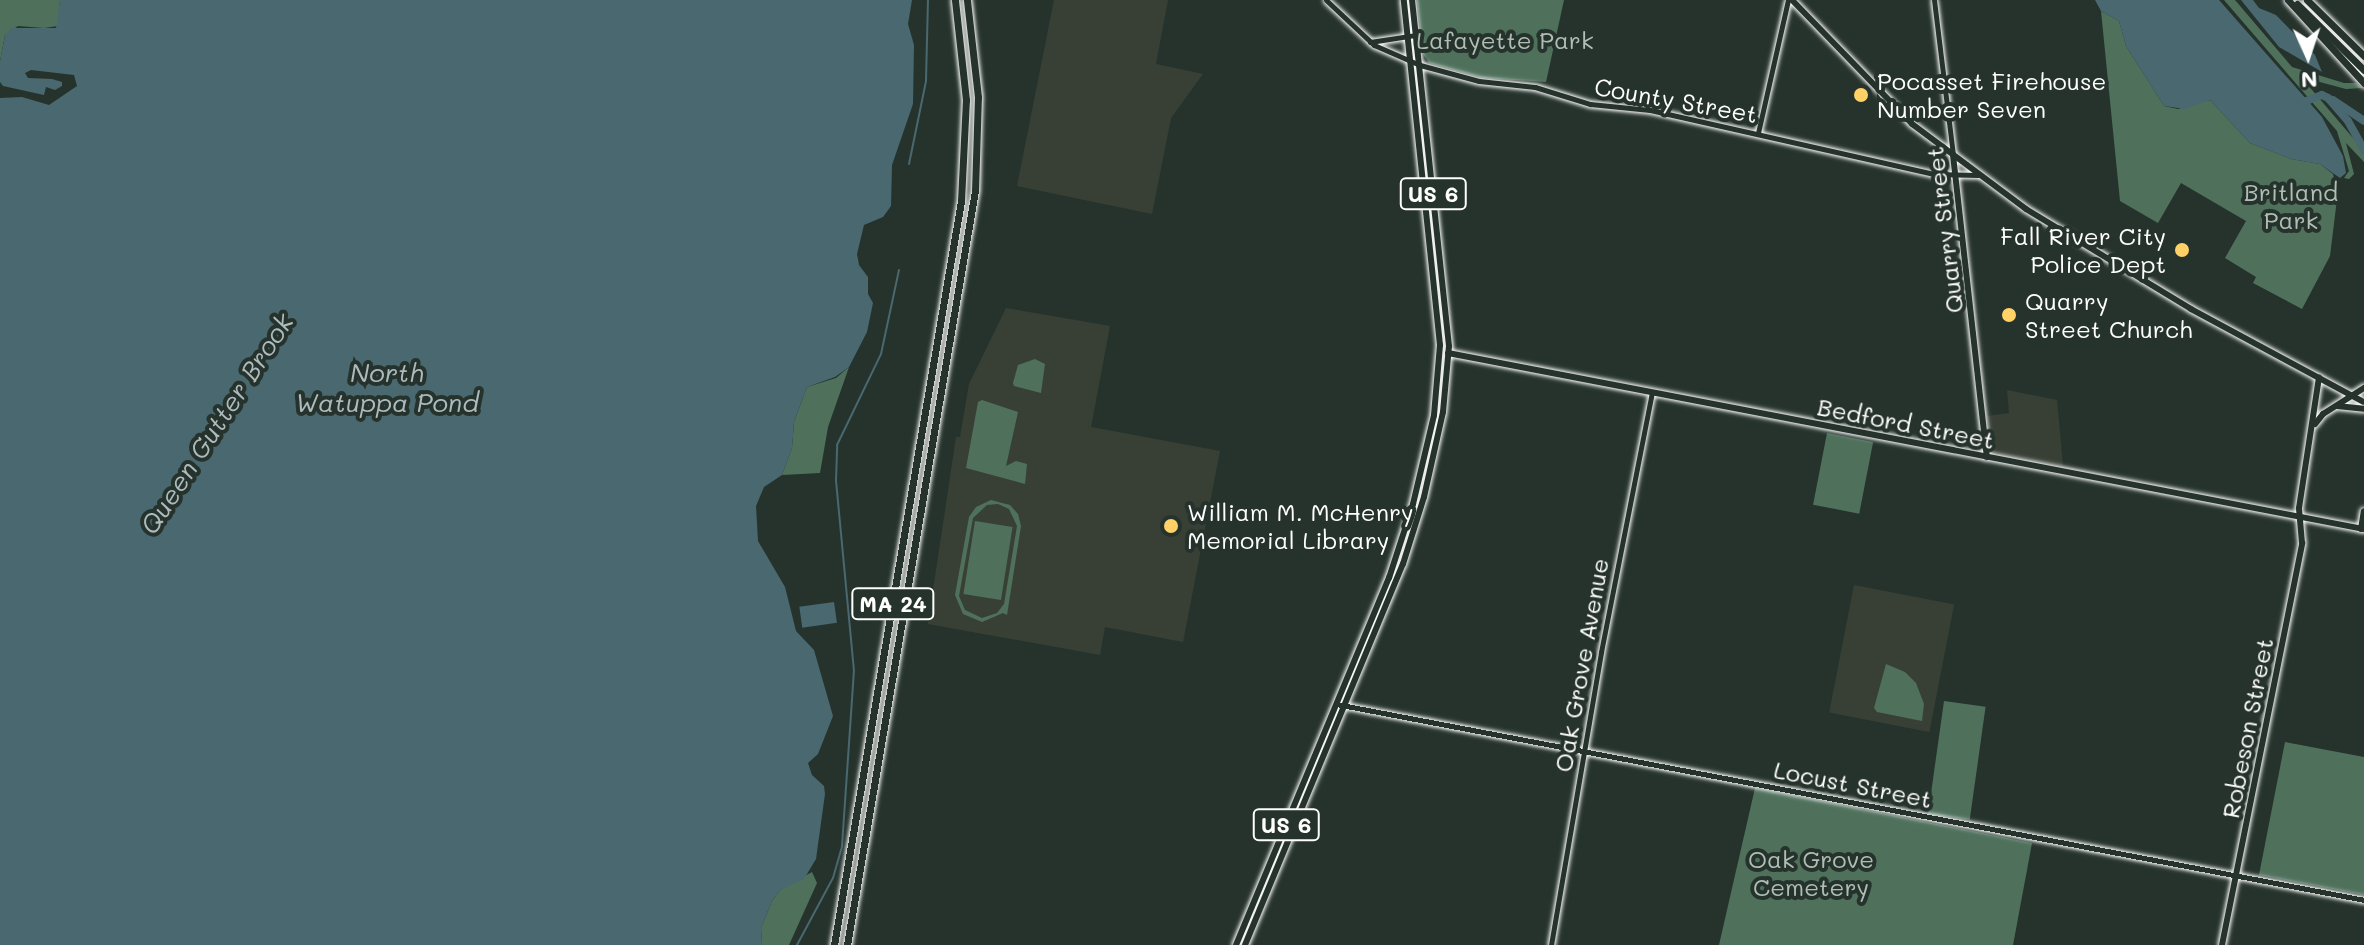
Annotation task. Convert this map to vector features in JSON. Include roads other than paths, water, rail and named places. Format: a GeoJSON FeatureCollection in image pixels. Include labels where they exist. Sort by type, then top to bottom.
{"type":"FeatureCollection","features":[{"type":"Feature","properties":{"kind":"highway","name":"MA 24"},"geometry":{"type":"LineString","coordinates":[[834,945],[963,184],[966,117],[955,0]]}},
{"type":"Feature","properties":{"kind":"highway","name":"MA 24"},"geometry":{"type":"LineString","coordinates":[[847,945],[976,183],[979,123],[976,63],[967,0]]}},
{"type":"Feature","properties":{"kind":"highway"},"geometry":{"type":"LineString","coordinates":[[2290,0],[2364,70]]}},
{"type":"Feature","properties":{"kind":"highway"},"geometry":{"type":"LineString","coordinates":[[2290,0],[2362,82]]}},
{"type":"Feature","properties":{"kind":"highway"},"geometry":{"type":"LineString","coordinates":[[2307,0],[2364,56]]}},
{"type":"Feature","properties":{"kind":"main road","name":"US 6"},"geometry":{"type":"LineString","coordinates":[[1236,945],[1410,516],[1431,429],[1440,352],[1404,0]]}},
{"type":"Feature","properties":{"kind":"main road","name":"US 6"},"geometry":{"type":"LineString","coordinates":[[1245,945],[1397,580],[1419,514],[1441,421],[1449,354],[1412,0]]}},
{"type":"Feature","properties":{"kind":"main road"},"geometry":{"type":"LineString","coordinates":[[1790,0],[1912,124],[2060,232],[2360,398]]}},
{"type":"Feature","properties":{"kind":"main road","name":"Quarry Street"},"geometry":{"type":"LineString","coordinates":[[1953,154],[1987,457]]}},
{"type":"Feature","properties":{"kind":"main road","name":"Bedford Street"},"geometry":{"type":"LineString","coordinates":[[1440,352],[2362,529]]}},
{"type":"Feature","properties":{"kind":"main road","name":"Robeson Street"},"geometry":{"type":"LineString","coordinates":[[2222,945],[2302,543],[2301,498],[2319,378]]}},
{"type":"Feature","properties":{"kind":"main road"},"geometry":{"type":"LineString","coordinates":[[2314,427],[2317,420],[2334,407],[2360,398],[2364,388]]}},
{"type":"Feature","properties":{"kind":"main road"},"geometry":{"type":"LineString","coordinates":[[2334,407],[2364,409]]}},
{"type":"Feature","properties":{"kind":"main road"},"geometry":{"type":"LineString","coordinates":[[2285,514],[2294,510],[2301,498],[2314,520],[2302,543]]}},
{"type":"Feature","properties":{"kind":"main road"},"geometry":{"type":"LineString","coordinates":[[2362,529],[2364,511]]}},
{"type":"Feature","properties":{"kind":"street","name":"County Street"},"geometry":{"type":"LineString","coordinates":[[1326,0],[1370,43],[1410,62],[1479,81],[1535,87],[1586,103],[1647,110],[1955,176],[1980,175]]}},
{"type":"Feature","properties":{"kind":"street"},"geometry":{"type":"LineString","coordinates":[[1758,133],[1790,0]]}},
{"type":"Feature","properties":{"kind":"street","name":"Quarry Street"},"geometry":{"type":"LineString","coordinates":[[1934,0],[1953,154]]}},
{"type":"Feature","properties":{"kind":"street"},"geometry":{"type":"LineString","coordinates":[[1370,43],[1416,35]]}},
{"type":"Feature","properties":{"kind":"street","name":"Oak Grove Avenue"},"geometry":{"type":"LineString","coordinates":[[1551,945],[1583,751],[1652,393]]}},
{"type":"Feature","properties":{"kind":"street","name":"Locust Street"},"geometry":{"type":"LineString","coordinates":[[1336,704],[2364,900]]}},
{"type":"Feature","properties":{"kind":"water","name":"North Watuppa Pond"},"geometry":{"type":"Polygon","coordinates":[[[60,0],[912,0],[908,24],[914,45],[913,104],[892,165],[891,206],[883,217],[864,225],[857,254],[859,265],[868,277],[868,294],[873,303],[867,332],[849,367],[835,377],[807,387],[794,422],[792,448],[782,475],[764,487],[756,506],[758,541],[785,587],[796,631],[814,650],[833,716],[818,754],[808,763],[812,775],[824,786],[825,794],[816,859],[804,879],[780,890],[772,901],[761,928],[762,945],[0,945],[0,98],[22,97],[49,105],[77,86],[74,75],[31,70],[25,73],[28,78],[52,79],[62,82],[62,86],[55,90],[46,87],[44,95],[3,86],[0,82],[0,61],[5,35],[11,28],[56,28],[60,0]]]}},
{"type":"Feature","properties":{"kind":"water"},"geometry":{"type":"Polygon","coordinates":[[[2095,0],[2219,0],[2322,117],[2343,156],[2346,173],[2340,178],[2320,164],[2291,159],[2250,143],[2210,100],[2185,109],[2164,106],[2126,46],[2119,21],[2101,11],[2095,0]]]}},
{"type":"Feature","properties":{"kind":"water"},"geometry":{"type":"Polygon","coordinates":[[[2241,0],[2253,0],[2259,8],[2276,15],[2315,55],[2322,72],[2279,47],[2241,0]]]}},
{"type":"Feature","properties":{"kind":"water"},"geometry":{"type":"Polygon","coordinates":[[[834,602],[837,623],[802,628],[799,607],[834,602]]]}},
{"type":"Feature","properties":{"kind":"waterway"},"geometry":{"type":"LineString","coordinates":[[909,164],[926,81],[928,0]]}},
{"type":"Feature","properties":{"kind":"waterway"},"geometry":{"type":"LineString","coordinates":[[2301,103],[2322,95],[2328,98],[2348,121],[2364,150]]}},
{"type":"Feature","properties":{"kind":"waterway"},"geometry":{"type":"LineString","coordinates":[[2333,100],[2364,121]]}},
{"type":"Feature","properties":{"kind":"waterway"},"geometry":{"type":"LineString","coordinates":[[797,945],[833,878],[842,846],[854,671],[836,480],[837,445],[881,354],[899,270]]}},
{"type":"Feature","properties":{"kind":"place","name":"Pocasset Firehouse Number Seven"},"geometry":{"type":"Point","coordinates":[1861,95]}},
{"type":"Feature","properties":{"kind":"place","name":"Fall River City Police Dept"},"geometry":{"type":"Point","coordinates":[2182,250]}},
{"type":"Feature","properties":{"kind":"place","name":"Quarry Street Church"},"geometry":{"type":"Point","coordinates":[2009,315]}},
{"type":"Feature","properties":{"kind":"place","name":"William M. McHenry Memorial Library"},"geometry":{"type":"Point","coordinates":[1171,526]}},
{"type":"Feature","properties":{"kind":"park label","name":"Lafayette Park"},"geometry":{"type":"Point","coordinates":[1505,40]}},
{"type":"Feature","properties":{"kind":"park label","name":"Britland Park"},"geometry":{"type":"Point","coordinates":[2291,206]}},
{"type":"Feature","properties":{"kind":"park label","name":"Oak Grove Cemetery"},"geometry":{"type":"Point","coordinates":[1811,873]}},
{"type":"Feature","properties":{"kind":"water label","name":"Queen Gutter Brook"},"geometry":{"type":"Point","coordinates":[217,424]}}]}
